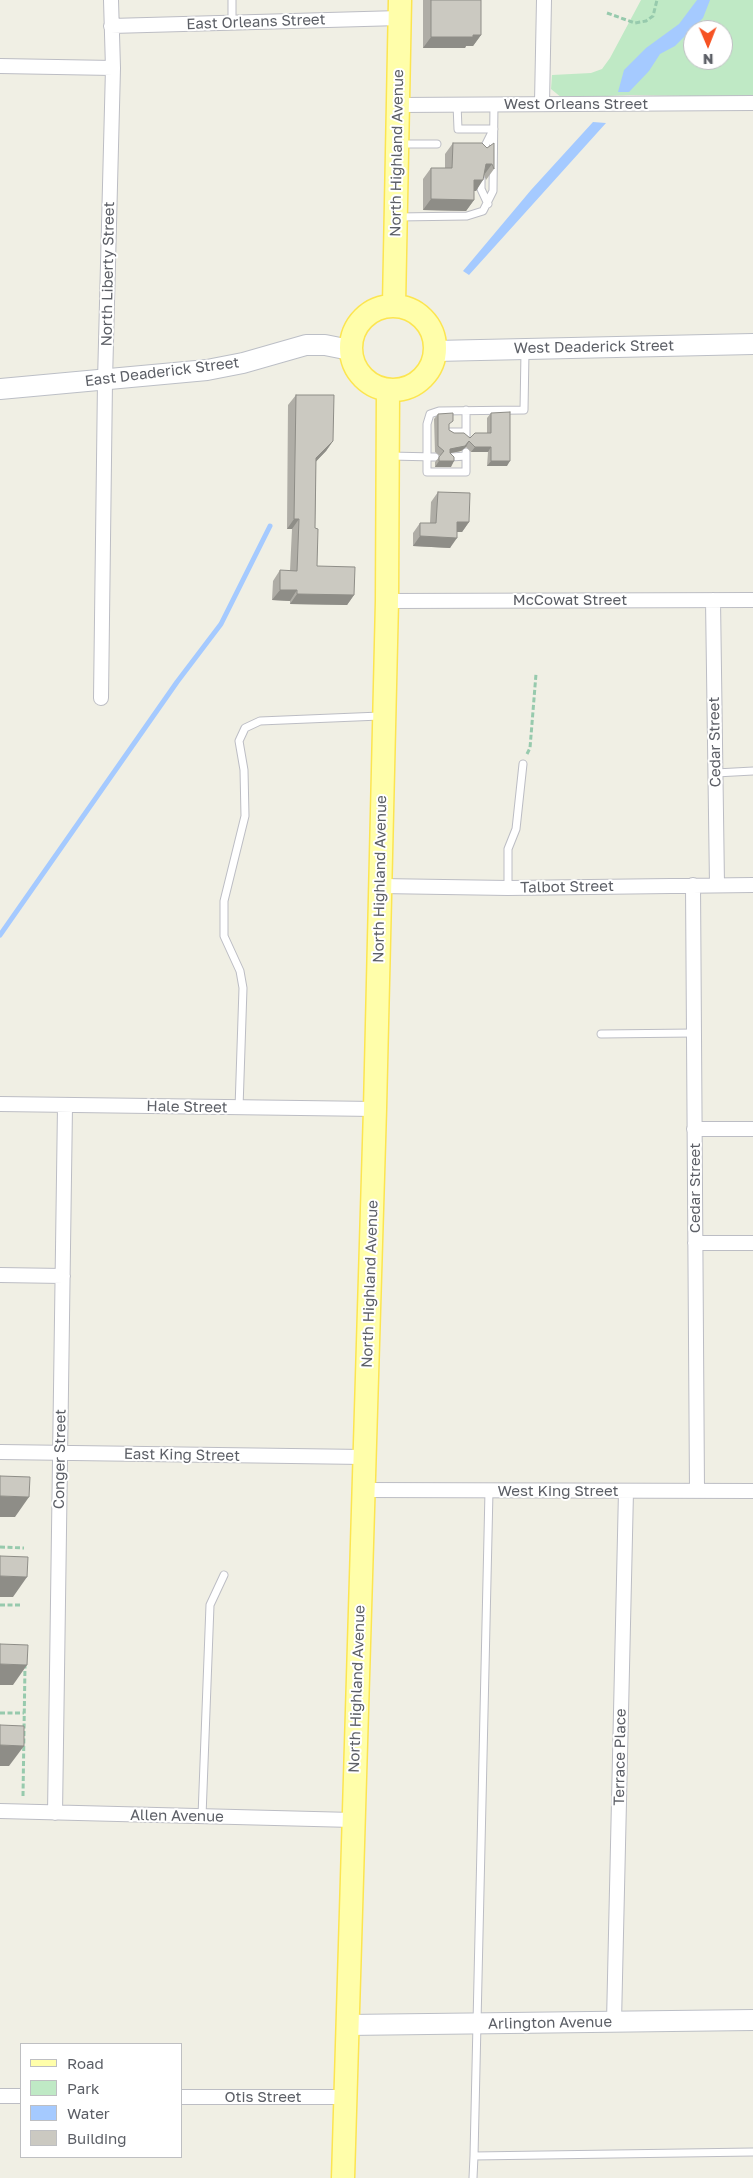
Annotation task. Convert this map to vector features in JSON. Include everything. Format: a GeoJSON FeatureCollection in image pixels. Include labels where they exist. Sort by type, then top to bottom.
{"type":"FeatureCollection","features":[{"type":"Feature","properties":{"kind":"main road","name":"North Highland Avenue"},"geometry":{"type":"LineString","coordinates":[[394,305],[400,9]]}},
{"type":"Feature","properties":{"kind":"main road"},"geometry":{"type":"LineString","coordinates":[[394,305],[407,308],[424,320],[434,337],[435,351],[432,364],[425,376],[414,384],[401,389],[388,390],[374,386],[362,377],[354,365],[350,350],[352,336],[358,324],[368,314],[380,308],[394,305]]}},
{"type":"Feature","properties":{"kind":"main road","name":"North Highland Avenue"},"geometry":{"type":"LineString","coordinates":[[342,2178],[375,1110],[387,601],[388,390]]}},
{"type":"Feature","properties":{"kind":"street","name":"North Liberty Street"},"geometry":{"type":"LineString","coordinates":[[101,698],[105,381],[113,68],[111,0]]}},
{"type":"Feature","properties":{"kind":"street"},"geometry":{"type":"LineString","coordinates":[[542,104],[544,0]]}},
{"type":"Feature","properties":{"kind":"street","name":"East Orleans Street"},"geometry":{"type":"LineString","coordinates":[[112,26],[232,23],[400,9]]}},
{"type":"Feature","properties":{"kind":"street"},"geometry":{"type":"LineString","coordinates":[[0,66],[113,68]]}},
{"type":"Feature","properties":{"kind":"street","name":"West Orleans Street"},"geometry":{"type":"LineString","coordinates":[[398,105],[753,103]]}},
{"type":"Feature","properties":{"kind":"street","name":"East Deaderick Street"},"geometry":{"type":"LineString","coordinates":[[0,389],[105,381],[207,370],[244,363],[306,344],[325,345],[350,350]]}},
{"type":"Feature","properties":{"kind":"street","name":"West Deaderick Street"},"geometry":{"type":"LineString","coordinates":[[435,351],[753,344]]}},
{"type":"Feature","properties":{"kind":"street","name":"Cedar Street"},"geometry":{"type":"LineString","coordinates":[[713,600],[717,885]]}},
{"type":"Feature","properties":{"kind":"street","name":"McCowat Street"},"geometry":{"type":"LineString","coordinates":[[387,601],[753,600]]}},
{"type":"Feature","properties":{"kind":"street","name":"Cedar Street"},"geometry":{"type":"LineString","coordinates":[[693,885],[696,1491]]}},
{"type":"Feature","properties":{"kind":"street","name":"Talbot Street"},"geometry":{"type":"LineString","coordinates":[[380,886],[508,888],[753,885]]}},
{"type":"Feature","properties":{"kind":"street","name":"Hale Street"},"geometry":{"type":"LineString","coordinates":[[0,1104],[375,1110]]}},
{"type":"Feature","properties":{"kind":"street","name":"Conger Street"},"geometry":{"type":"LineString","coordinates":[[55,1813],[65,1106]]}},
{"type":"Feature","properties":{"kind":"street"},"geometry":{"type":"LineString","coordinates":[[694,1129],[753,1129]]}},
{"type":"Feature","properties":{"kind":"street"},"geometry":{"type":"LineString","coordinates":[[695,1244],[753,1243]]}},
{"type":"Feature","properties":{"kind":"street"},"geometry":{"type":"LineString","coordinates":[[0,1275],[62,1276]]}},
{"type":"Feature","properties":{"kind":"street","name":"East King Street"},"geometry":{"type":"LineString","coordinates":[[0,1452],[364,1457]]}},
{"type":"Feature","properties":{"kind":"street","name":"West King Street"},"geometry":{"type":"LineString","coordinates":[[363,1490],[753,1492]]}},
{"type":"Feature","properties":{"kind":"street","name":"Terrace Place"},"geometry":{"type":"LineString","coordinates":[[614,2022],[626,1491]]}},
{"type":"Feature","properties":{"kind":"street","name":"Allen Avenue"},"geometry":{"type":"LineString","coordinates":[[0,1812],[353,1820]]}},
{"type":"Feature","properties":{"kind":"street","name":"Arlington Avenue"},"geometry":{"type":"LineString","coordinates":[[347,2025],[753,2020]]}},
{"type":"Feature","properties":{"kind":"street"},"geometry":{"type":"LineString","coordinates":[[0,2096],[20,2096]]}},
{"type":"Feature","properties":{"kind":"street","name":"Otis Street"},"geometry":{"type":"LineString","coordinates":[[182,2097],[345,2097]]}},
{"type":"Feature","properties":{"kind":"lane"},"geometry":{"type":"LineString","coordinates":[[232,0],[232,23]]}},
{"type":"Feature","properties":{"kind":"lane"},"geometry":{"type":"LineString","coordinates":[[457,104],[458,129],[494,129]]}},
{"type":"Feature","properties":{"kind":"lane"},"geometry":{"type":"LineString","coordinates":[[396,218],[467,216],[483,211],[493,192],[495,172],[494,104]]}},
{"type":"Feature","properties":{"kind":"lane"},"geometry":{"type":"LineString","coordinates":[[480,154],[494,129]]}},
{"type":"Feature","properties":{"kind":"lane"},"geometry":{"type":"LineString","coordinates":[[397,144],[437,144]]}},
{"type":"Feature","properties":{"kind":"lane"},"geometry":{"type":"LineString","coordinates":[[481,180],[481,189],[488,204]]}},
{"type":"Feature","properties":{"kind":"lane"},"geometry":{"type":"LineString","coordinates":[[450,457],[466,454],[466,472],[427,472],[431,457],[430,414],[439,411],[524,410],[525,349]]}},
{"type":"Feature","properties":{"kind":"lane"},"geometry":{"type":"LineString","coordinates":[[450,432],[466,435],[466,410]]}},
{"type":"Feature","properties":{"kind":"lane"},"geometry":{"type":"LineString","coordinates":[[387,456],[431,457]]}},
{"type":"Feature","properties":{"kind":"lane"},"geometry":{"type":"LineString","coordinates":[[239,1108],[243,988],[240,971],[224,936],[224,901],[245,816],[244,770],[239,741],[245,728],[260,721],[383,716]]}},
{"type":"Feature","properties":{"kind":"lane"},"geometry":{"type":"LineString","coordinates":[[508,888],[508,848],[516,829],[523,764]]}},
{"type":"Feature","properties":{"kind":"lane"},"geometry":{"type":"LineString","coordinates":[[716,773],[753,771]]}},
{"type":"Feature","properties":{"kind":"lane"},"geometry":{"type":"LineString","coordinates":[[601,1034],[694,1033]]}},
{"type":"Feature","properties":{"kind":"lane"},"geometry":{"type":"LineString","coordinates":[[473,2178],[489,1491]]}},
{"type":"Feature","properties":{"kind":"lane"},"geometry":{"type":"LineString","coordinates":[[202,1816],[210,1605],[224,1575]]}},
{"type":"Feature","properties":{"kind":"lane"},"geometry":{"type":"LineString","coordinates":[[474,2156],[753,2152]]}},
{"type":"Feature","properties":{"kind":"path"},"geometry":{"type":"LineString","coordinates":[[607,13],[635,22],[646,21],[653,16],[657,0]]}},
{"type":"Feature","properties":{"kind":"path"},"geometry":{"type":"LineString","coordinates":[[523,764],[530,748],[536,674]]}},
{"type":"Feature","properties":{"kind":"path"},"geometry":{"type":"LineString","coordinates":[[0,1547],[24,1548]]}},
{"type":"Feature","properties":{"kind":"path"},"geometry":{"type":"LineString","coordinates":[[0,1605],[21,1605]]}},
{"type":"Feature","properties":{"kind":"path"},"geometry":{"type":"LineString","coordinates":[[23,1796],[25,1656]]}},
{"type":"Feature","properties":{"kind":"path"},"geometry":{"type":"LineString","coordinates":[[0,1713],[24,1713]]}},
{"type":"Feature","properties":{"kind":"green space"},"geometry":{"type":"Polygon","coordinates":[[[641,0],[753,0],[753,97],[630,95],[562,98],[551,89],[552,75],[591,73],[602,69],[610,58],[641,0]]]}},
{"type":"Feature","properties":{"kind":"water"},"geometry":{"type":"Polygon","coordinates":[[[697,0],[710,0],[701,20],[683,20],[683,38],[675,46],[660,54],[649,71],[629,92],[618,92],[624,70],[646,48],[679,24],[697,0]]]}},
{"type":"Feature","properties":{"kind":"water"},"geometry":{"type":"Polygon","coordinates":[[[593,122],[606,123],[469,275],[463,271],[531,190],[593,122]]]}},
{"type":"Feature","properties":{"kind":"building"},"geometry":{"type":"Polygon","coordinates":[[[431,0],[481,0],[481,35],[473,35],[473,37],[431,37],[431,0]]]}},
{"type":"Feature","properties":{"kind":"building"},"geometry":{"type":"Polygon","coordinates":[[[453,143],[482,143],[487,148],[494,143],[494,169],[492,164],[486,164],[483,180],[474,180],[474,200],[431,199],[431,168],[452,168],[453,143]]]}},
{"type":"Feature","properties":{"kind":"building"},"geometry":{"type":"Polygon","coordinates":[[[296,395],[334,395],[333,441],[316,458],[315,528],[318,529],[317,566],[355,567],[354,595],[297,594],[297,590],[280,590],[280,570],[297,571],[299,519],[294,519],[296,395]]]}},
{"type":"Feature","properties":{"kind":"building"},"geometry":{"type":"Polygon","coordinates":[[[510,412],[510,461],[491,461],[491,447],[475,447],[469,441],[465,446],[450,449],[454,461],[439,461],[439,457],[444,451],[438,446],[438,414],[453,413],[453,421],[449,424],[449,430],[454,433],[464,433],[470,438],[475,433],[491,433],[491,413],[510,412]]]}},
{"type":"Feature","properties":{"kind":"building"},"geometry":{"type":"Polygon","coordinates":[[[438,492],[470,493],[469,522],[457,522],[457,538],[420,536],[420,523],[436,523],[438,492]]]}},
{"type":"Feature","properties":{"kind":"building"},"geometry":{"type":"Polygon","coordinates":[[[0,1476],[30,1477],[29,1497],[0,1496],[0,1476]]]}},
{"type":"Feature","properties":{"kind":"building"},"geometry":{"type":"Polygon","coordinates":[[[0,1556],[28,1557],[27,1577],[0,1576],[0,1556]]]}},
{"type":"Feature","properties":{"kind":"building"},"geometry":{"type":"Polygon","coordinates":[[[0,1644],[28,1645],[27,1665],[0,1664],[0,1644]]]}},
{"type":"Feature","properties":{"kind":"building"},"geometry":{"type":"Polygon","coordinates":[[[0,1725],[24,1726],[24,1746],[0,1745],[0,1725]]]}},
{"type":"Feature","properties":{"kind":"waterway"},"geometry":{"type":"LineString","coordinates":[[0,935],[177,682],[221,624],[270,526]]}}]}
